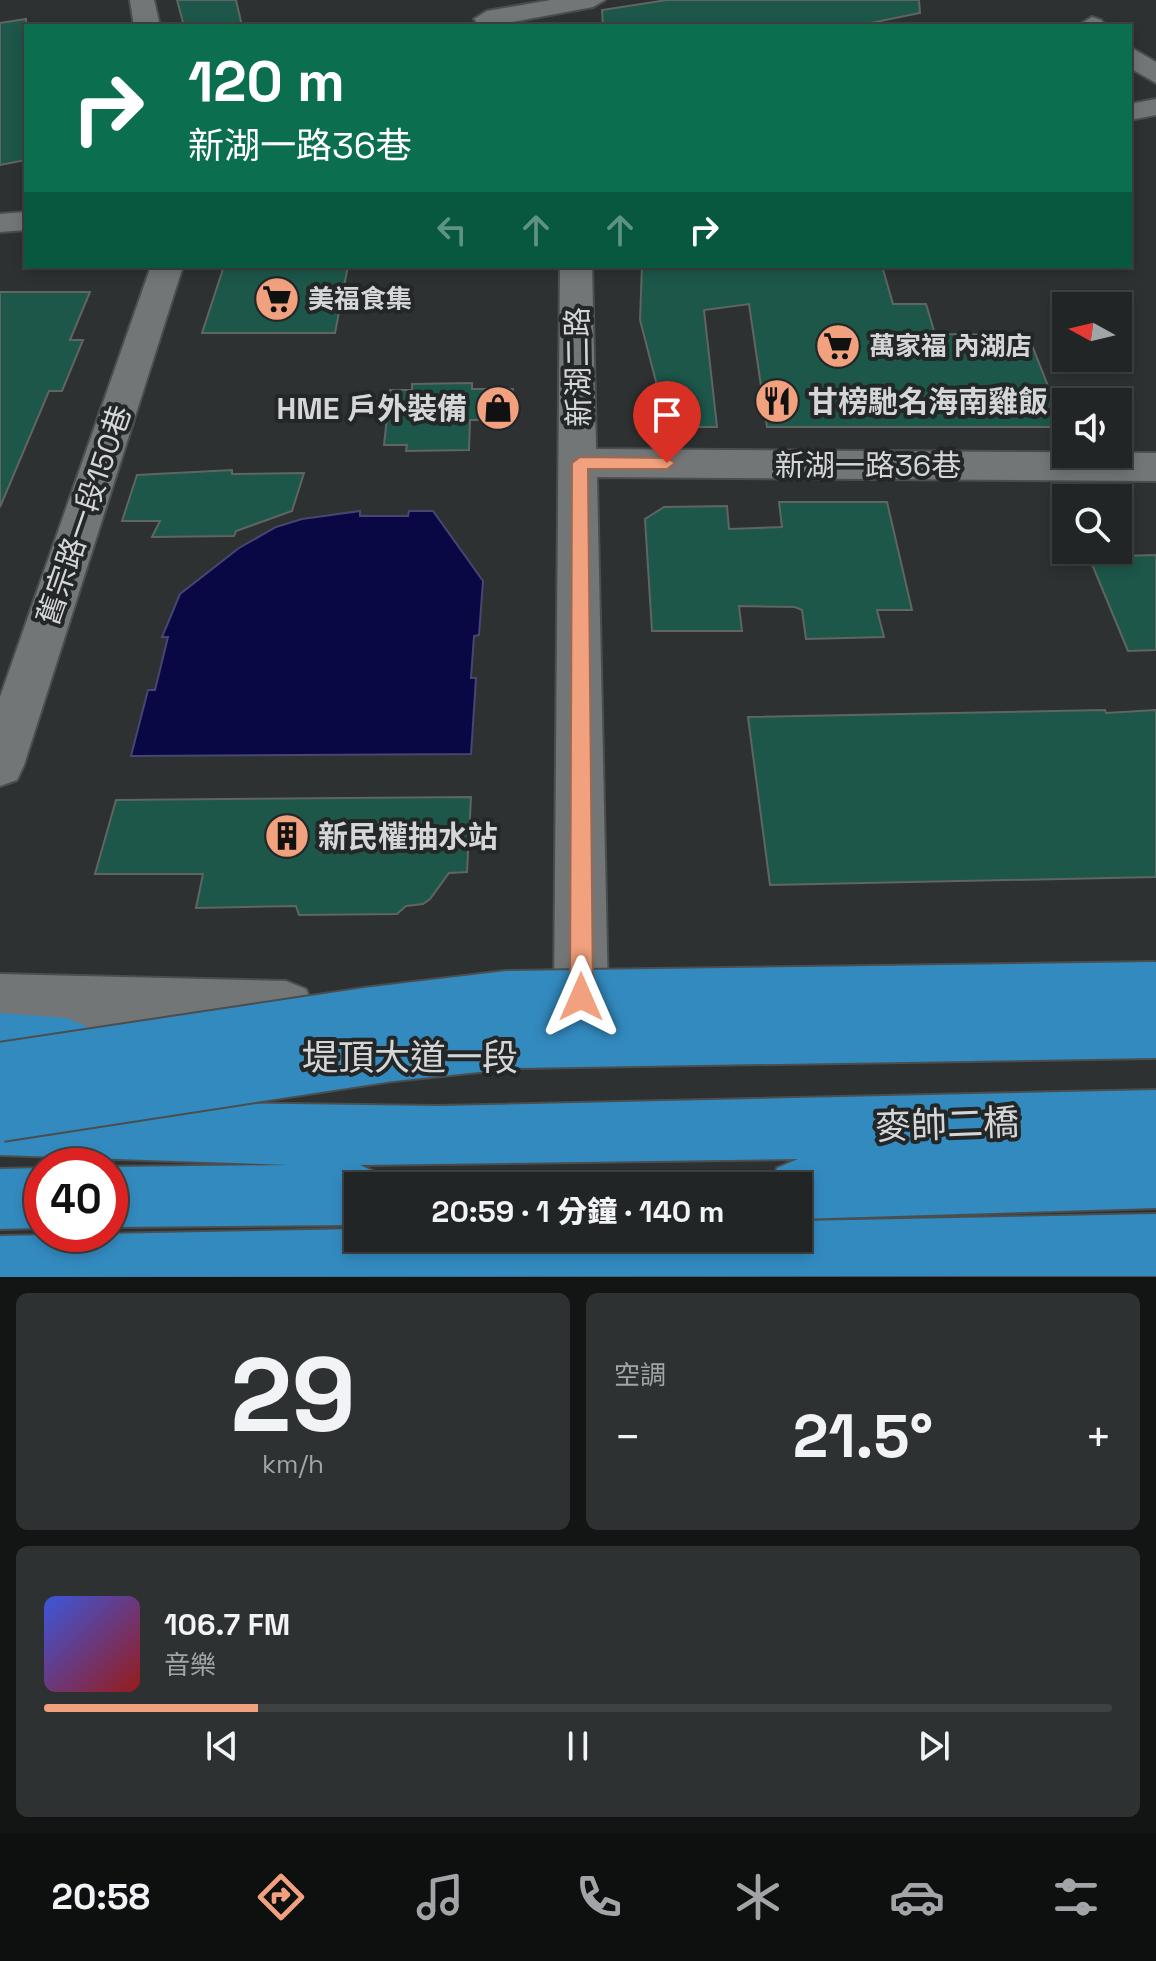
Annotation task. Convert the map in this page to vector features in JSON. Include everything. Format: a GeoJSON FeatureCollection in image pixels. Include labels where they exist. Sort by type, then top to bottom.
{"type":"FeatureCollection","features":[{"type":"Feature","properties":{"kind":"highway"},"geometry":{"type":"LineString","coordinates":[[0,1071],[373,1015],[507,999],[1156,990]]}},
{"type":"Feature","properties":{"kind":"highway"},"geometry":{"type":"LineString","coordinates":[[0,1113],[384,1054],[515,1040],[1156,1030]]}},
{"type":"Feature","properties":{"kind":"highway","name":"堤頂大道一段"},"geometry":{"type":"LineString","coordinates":[[0,1041],[265,1059],[1156,1054]]}},
{"type":"Feature","properties":{"kind":"highway","name":"麥帥二橋"},"geometry":{"type":"LineString","coordinates":[[0,1129],[150,1135],[738,1131],[1156,1119]]}},
{"type":"Feature","properties":{"kind":"highway","name":"麥帥二橋"},"geometry":{"type":"LineString","coordinates":[[812,1189],[1156,1178]]}},
{"type":"Feature","properties":{"kind":"highway"},"geometry":{"type":"LineString","coordinates":[[128,1197],[344,1195]]}},
{"type":"Feature","properties":{"kind":"highway"},"geometry":{"type":"LineString","coordinates":[[0,1199],[24,1198]]}},
{"type":"Feature","properties":{"kind":"highway"},"geometry":{"type":"LineString","coordinates":[[0,1267],[580,1267],[1156,1245]]}},
{"type":"Feature","properties":{"kind":"street"},"geometry":{"type":"LineString","coordinates":[[142,0],[147,24]]}},
{"type":"Feature","properties":{"kind":"street"},"geometry":{"type":"LineString","coordinates":[[484,15],[593,0]]}},
{"type":"Feature","properties":{"kind":"street"},"geometry":{"type":"LineString","coordinates":[[1132,57],[1156,75]]}},
{"type":"Feature","properties":{"kind":"street"},"geometry":{"type":"LineString","coordinates":[[1132,87],[1139,90],[1156,87]]}},
{"type":"Feature","properties":{"kind":"street"},"geometry":{"type":"LineString","coordinates":[[1132,112],[1156,107]]}},
{"type":"Feature","properties":{"kind":"street"},"geometry":{"type":"LineString","coordinates":[[0,223],[24,221]]}},
{"type":"Feature","properties":{"kind":"street","name":"舊宗路一段150巷"},"geometry":{"type":"LineString","coordinates":[[0,765],[166,268]]}},
{"type":"Feature","properties":{"kind":"street","name":"新湖二路"},"geometry":{"type":"LineString","coordinates":[[576,268],[580,463],[581,997]]}},
{"type":"Feature","properties":{"kind":"street","name":"新湖一路36巷"},"geometry":{"type":"LineString","coordinates":[[580,463],[1156,467]]}},
{"type":"Feature","properties":{"kind":"street","name":"堤頂大道一段"},"geometry":{"type":"LineString","coordinates":[[0,1001],[263,1010],[581,997],[1156,990]]}},
{"type":"Feature","properties":{"kind":"shaded area"},"geometry":{"type":"Polygon","coordinates":[[[360,511],[360,516],[408,516],[409,511],[433,511],[483,581],[479,635],[474,636],[471,678],[476,678],[471,754],[131,756],[148,690],[155,690],[168,637],[162,637],[180,594],[239,548],[276,527],[302,519],[360,511]]]}},
{"type":"Feature","properties":{"kind":"building"},"geometry":{"type":"Polygon","coordinates":[[[177,0],[236,0],[242,24],[183,24],[177,0]]]}},
{"type":"Feature","properties":{"kind":"building"},"geometry":{"type":"Polygon","coordinates":[[[667,0],[919,0],[920,13],[866,24],[603,24],[602,10],[667,0]]]}},
{"type":"Feature","properties":{"kind":"building"},"geometry":{"type":"Polygon","coordinates":[[[26,19],[24,160],[0,165],[0,23],[26,19]]]}},
{"type":"Feature","properties":{"kind":"building","name":"美福食集"},"geometry":{"type":"Polygon","coordinates":[[[223,268],[348,268],[335,333],[202,333],[223,268]]]}},
{"type":"Feature","properties":{"kind":"building","name":"萬家福 內湖店"},"geometry":{"type":"Polygon","coordinates":[[[642,268],[883,268],[893,304],[926,304],[935,334],[1028,335],[1052,396],[1052,427],[767,427],[749,304],[704,310],[717,427],[663,427],[661,401],[640,320],[642,268]]]}},
{"type":"Feature","properties":{"kind":"building"},"geometry":{"type":"Polygon","coordinates":[[[0,292],[90,292],[70,340],[83,340],[62,391],[49,391],[0,507],[0,292]]]}},
{"type":"Feature","properties":{"kind":"building"},"geometry":{"type":"Polygon","coordinates":[[[472,383],[472,389],[513,389],[511,420],[470,420],[469,450],[406,451],[407,445],[384,445],[390,390],[412,390],[412,384],[472,383]]]}},
{"type":"Feature","properties":{"kind":"building"},"geometry":{"type":"Polygon","coordinates":[[[232,470],[232,474],[304,473],[292,511],[236,531],[234,536],[152,537],[160,521],[122,521],[137,475],[232,470]]]}},
{"type":"Feature","properties":{"kind":"building"},"geometry":{"type":"Polygon","coordinates":[[[779,502],[887,502],[912,610],[877,610],[884,637],[806,639],[802,610],[795,607],[739,606],[742,631],[652,631],[645,519],[664,507],[727,506],[729,529],[782,527],[779,502]]]}},
{"type":"Feature","properties":{"kind":"building"},"geometry":{"type":"Polygon","coordinates":[[[1156,555],[1156,650],[1128,651],[1092,564],[1132,564],[1132,556],[1156,555]]]}},
{"type":"Feature","properties":{"kind":"building"},"geometry":{"type":"Polygon","coordinates":[[[1105,710],[1106,713],[1156,710],[1156,877],[770,885],[748,717],[1105,710]]]}},
{"type":"Feature","properties":{"kind":"building","name":"新民權抽水站"},"geometry":{"type":"Polygon","coordinates":[[[471,797],[467,872],[449,873],[430,899],[423,904],[406,906],[397,914],[299,915],[296,906],[196,908],[203,874],[95,874],[116,800],[471,797]]]}},
{"type":"Feature","properties":{"kind":"place","name":"美福食集"},"geometry":{"type":"Point","coordinates":[277,299]}},
{"type":"Feature","properties":{"kind":"place","name":"萬家福 內湖店"},"geometry":{"type":"Point","coordinates":[838,346]}},
{"type":"Feature","properties":{"kind":"place","name":"甘榜馳名海南雞飯"},"geometry":{"type":"Point","coordinates":[777,401]}},
{"type":"Feature","properties":{"kind":"place","name":"HME 戶外裝備"},"geometry":{"type":"Point","coordinates":[498,408]}},
{"type":"Feature","properties":{"kind":"place","name":"新民權抽水站"},"geometry":{"type":"Point","coordinates":[287,836]}},
{"type":"Feature","properties":{"kind":"route"},"geometry":{"type":"LineString","coordinates":[[581,997],[580,463],[667,463]]}}]}
